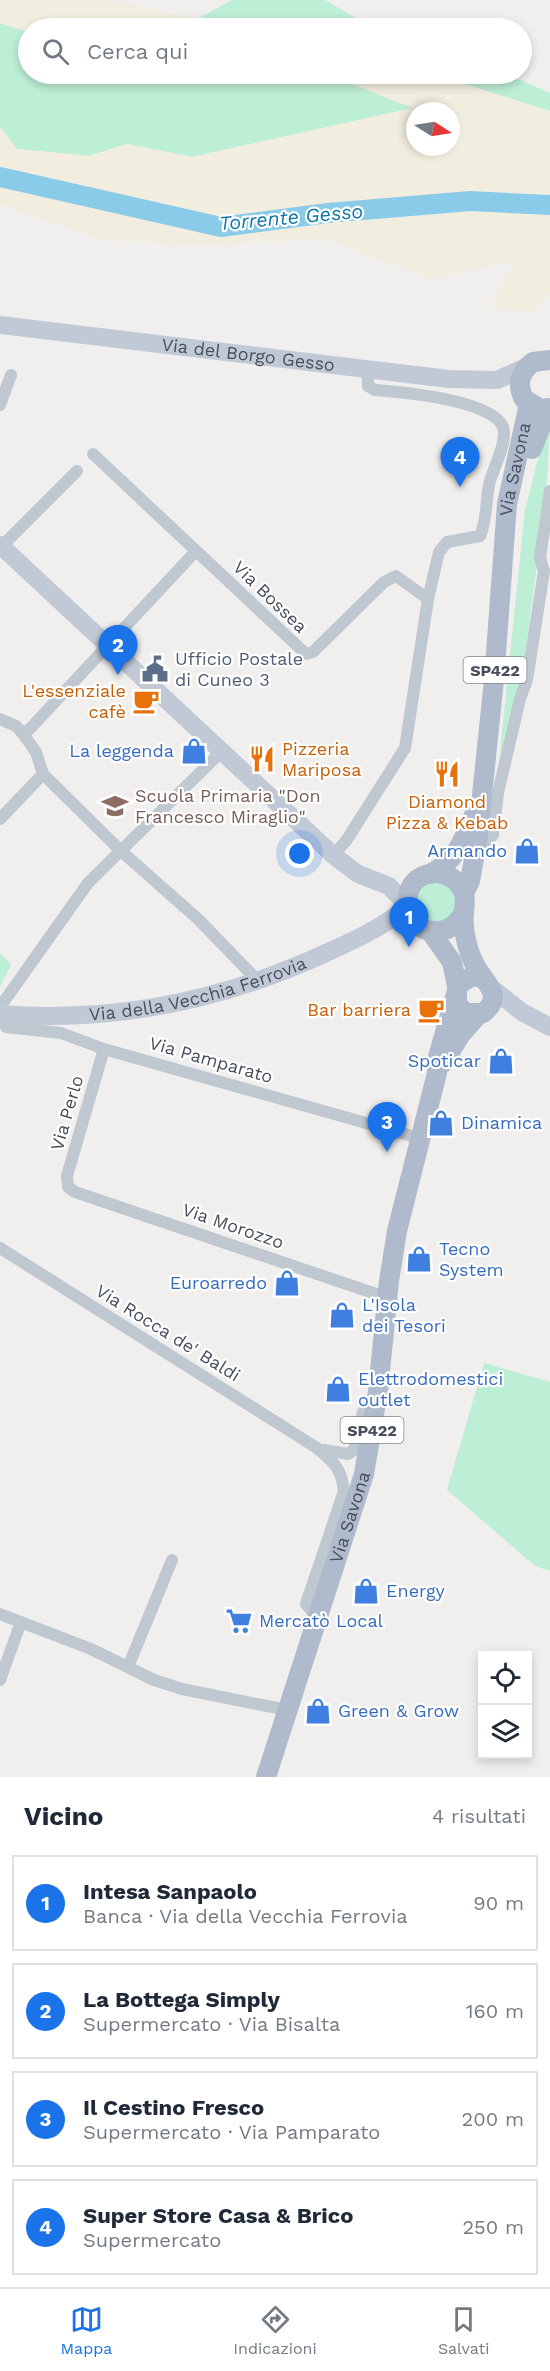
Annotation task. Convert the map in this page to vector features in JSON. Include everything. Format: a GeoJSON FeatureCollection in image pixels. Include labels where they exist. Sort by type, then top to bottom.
{"type":"FeatureCollection","features":[{"type":"Feature","properties":{"kind":"main road"},"geometry":{"type":"LineString","coordinates":[[526,367],[533,362],[550,360]]}},
{"type":"Feature","properties":{"kind":"main road","name":"Via Savona"},"geometry":{"type":"LineString","coordinates":[[464,893],[470,881],[477,843],[507,538],[507,504],[537,403],[521,375],[526,367]]}},
{"type":"Feature","properties":{"kind":"main road","name":"Via Savona"},"geometry":{"type":"LineString","coordinates":[[423,877],[445,867],[456,855],[480,801]]}},
{"type":"Feature","properties":{"kind":"main road"},"geometry":{"type":"LineString","coordinates":[[464,893],[454,879],[439,873],[423,877],[411,888],[407,906],[413,920],[427,930],[452,962],[460,1009],[471,1015],[481,1014]]}},
{"type":"Feature","properties":{"kind":"main road","name":"SP422"},"geometry":{"type":"LineString","coordinates":[[464,893],[463,914],[467,946],[488,984],[492,1003],[481,1014]]}},
{"type":"Feature","properties":{"kind":"main road"},"geometry":{"type":"LineString","coordinates":[[427,930],[446,930],[453,926],[463,914]]}},
{"type":"Feature","properties":{"kind":"main road"},"geometry":{"type":"LineString","coordinates":[[456,992],[472,976],[488,984]]}},
{"type":"Feature","properties":{"kind":"main road","name":"Via Savona"},"geometry":{"type":"LineString","coordinates":[[266,1777],[364,1474],[378,1391],[387,1298],[397,1232],[437,1073],[438,1057],[456,992]]}},
{"type":"Feature","properties":{"kind":"main road","name":"Via Savona"},"geometry":{"type":"LineString","coordinates":[[437,1073],[461,1034],[481,1014]]}},
{"type":"Feature","properties":{"kind":"street","name":"Via del Borgo Gesso"},"geometry":{"type":"LineString","coordinates":[[0,325],[448,379],[497,380],[526,367]]}},
{"type":"Feature","properties":{"kind":"street"},"geometry":{"type":"LineString","coordinates":[[333,855],[346,841],[405,748],[428,598],[439,552],[447,542],[480,536],[484,525],[489,485],[505,433],[501,422],[492,414],[452,401],[375,390],[368,386],[368,369]]}},
{"type":"Feature","properties":{"kind":"street"},"geometry":{"type":"LineString","coordinates":[[0,405],[11,375]]}},
{"type":"Feature","properties":{"kind":"street","name":"Via del Borgo Gesso"},"geometry":{"type":"LineString","coordinates":[[497,380],[537,403]]}},
{"type":"Feature","properties":{"kind":"street","name":"Via Bossea"},"geometry":{"type":"LineString","coordinates":[[93,454],[306,654],[313,652],[384,582],[396,576],[428,598]]}},
{"type":"Feature","properties":{"kind":"street"},"geometry":{"type":"LineString","coordinates":[[77,471],[1,545],[333,855],[358,874],[388,886],[407,906]]}},
{"type":"Feature","properties":{"kind":"street","name":"Via Savona"},"geometry":{"type":"LineString","coordinates":[[477,843],[488,842],[493,835],[498,793],[520,699],[527,680],[544,571],[540,558],[550,491]]}},
{"type":"Feature","properties":{"kind":"street"},"geometry":{"type":"LineString","coordinates":[[24,735],[196,551]]}},
{"type":"Feature","properties":{"kind":"street"},"geometry":{"type":"LineString","coordinates":[[0,718],[16,726],[24,735],[36,752],[43,774],[121,851],[198,919],[258,981]]}},
{"type":"Feature","properties":{"kind":"street"},"geometry":{"type":"LineString","coordinates":[[1,1012],[88,883],[222,751]]}},
{"type":"Feature","properties":{"kind":"street"},"geometry":{"type":"LineString","coordinates":[[0,819],[43,774]]}},
{"type":"Feature","properties":{"kind":"street"},"geometry":{"type":"LineString","coordinates":[[388,886],[423,877]]}},
{"type":"Feature","properties":{"kind":"street","name":"Via della Vecchia Ferrovia"},"geometry":{"type":"LineString","coordinates":[[1,1012],[66,1016],[145,1009],[205,997],[258,981],[310,961],[386,925],[407,906]]}},
{"type":"Feature","properties":{"kind":"street"},"geometry":{"type":"LineString","coordinates":[[386,925],[427,930]]}},
{"type":"Feature","properties":{"kind":"street"},"geometry":{"type":"LineString","coordinates":[[488,984],[522,1012],[550,1027]]}},
{"type":"Feature","properties":{"kind":"street","name":"Via Pamparato"},"geometry":{"type":"LineString","coordinates":[[1,1012],[6,1027],[61,1033],[104,1049],[419,1138]]}},
{"type":"Feature","properties":{"kind":"street"},"geometry":{"type":"LineString","coordinates":[[481,1014],[522,1012]]}},
{"type":"Feature","properties":{"kind":"street","name":"Via Perlo"},"geometry":{"type":"LineString","coordinates":[[68,1187],[67,1176],[104,1049]]}},
{"type":"Feature","properties":{"kind":"street","name":"Via Morozzo"},"geometry":{"type":"LineString","coordinates":[[68,1187],[75,1192],[387,1298]]}},
{"type":"Feature","properties":{"kind":"street","name":"Via Rocca de' Baldi"},"geometry":{"type":"LineString","coordinates":[[0,1248],[317,1448],[334,1462],[342,1474],[344,1491],[306,1604],[318,1618]]}},
{"type":"Feature","properties":{"kind":"street","name":"Via Rocca de' Baldi"},"geometry":{"type":"LineString","coordinates":[[317,1448],[337,1454],[348,1454],[354,1450],[363,1412],[378,1391]]}},
{"type":"Feature","properties":{"kind":"street"},"geometry":{"type":"LineString","coordinates":[[128,1667],[172,1560]]}},
{"type":"Feature","properties":{"kind":"street"},"geometry":{"type":"LineString","coordinates":[[0,1614],[91,1649],[154,1680],[182,1689],[287,1710]]}},
{"type":"Feature","properties":{"kind":"street"},"geometry":{"type":"LineString","coordinates":[[0,1680],[21,1622]]}},
{"type":"Feature","properties":{"kind":"green space"},"geometry":{"type":"Polygon","coordinates":[[[232,0],[325,0],[356,18],[199,18],[232,0]]]}},
{"type":"Feature","properties":{"kind":"green space"},"geometry":{"type":"Polygon","coordinates":[[[0,23],[18,29],[18,84],[352,84],[406,105],[406,110],[192,157],[127,144],[89,156],[16,149],[0,127],[0,23]]]}},
{"type":"Feature","properties":{"kind":"green space"},"geometry":{"type":"Polygon","coordinates":[[[464,84],[529,84],[550,93],[550,111],[464,84]]]}},
{"type":"Feature","properties":{"kind":"green space"},"geometry":{"type":"Polygon","coordinates":[[[550,427],[546,499],[522,676],[499,762],[525,509],[541,448],[550,427]]]}},
{"type":"Feature","properties":{"kind":"green space"},"geometry":{"type":"Polygon","coordinates":[[[437,882],[445,883],[451,888],[456,894],[456,910],[451,916],[445,921],[437,922],[429,921],[423,916],[418,910],[417,902],[418,894],[423,888],[429,883],[437,882]]]}},
{"type":"Feature","properties":{"kind":"green space"},"geometry":{"type":"Polygon","coordinates":[[[0,953],[11,965],[0,987],[0,953]]]}},
{"type":"Feature","properties":{"kind":"green space"},"geometry":{"type":"Polygon","coordinates":[[[484,1363],[550,1382],[550,1571],[535,1566],[447,1490],[484,1363]]]}},
{"type":"Feature","properties":{"kind":"sand"},"geometry":{"type":"Polygon","coordinates":[[[0,0],[110,0],[192,18],[18,18],[18,29],[0,23],[0,0]]]}},
{"type":"Feature","properties":{"kind":"sand"},"geometry":{"type":"Polygon","coordinates":[[[352,84],[464,84],[550,111],[550,293],[530,312],[490,306],[515,260],[432,279],[324,239],[195,245],[101,240],[0,204],[0,127],[17,149],[89,156],[127,144],[192,157],[406,109],[406,156],[460,156],[460,102],[406,102],[406,106],[352,84]]]}},
{"type":"Feature","properties":{"kind":"waterway","name":"Torrente Gesso"},"geometry":{"type":"LineString","coordinates":[[0,177],[221,227],[328,213],[470,201],[550,205]]}},
{"type":"Feature","properties":{"kind":"place","name":"Super Store Casa & Brico"},"geometry":{"type":"Point","coordinates":[460,487]}},
{"type":"Feature","properties":{"kind":"place","name":"Ufficio Postale di Cuneo 3"},"geometry":{"type":"Point","coordinates":[155,669]}},
{"type":"Feature","properties":{"kind":"place","name":"La Bottega Simply"},"geometry":{"type":"Point","coordinates":[118,675]}},
{"type":"Feature","properties":{"kind":"place","name":"L'essenziale cafè"},"geometry":{"type":"Point","coordinates":[146,701]}},
{"type":"Feature","properties":{"kind":"place","name":"La leggenda"},"geometry":{"type":"Point","coordinates":[194,751]}},
{"type":"Feature","properties":{"kind":"place","name":"Pizzeria Mariposa"},"geometry":{"type":"Point","coordinates":[262,759]}},
{"type":"Feature","properties":{"kind":"place","name":"Diamond Pizza & Kebab"},"geometry":{"type":"Point","coordinates":[447,774]}},
{"type":"Feature","properties":{"kind":"place","name":"Scuola Primaria \"Don Francesco Miraglio\""},"geometry":{"type":"Point","coordinates":[115,806]}},
{"type":"Feature","properties":{"kind":"place","name":"Armando"},"geometry":{"type":"Point","coordinates":[527,851]}},
{"type":"Feature","properties":{"kind":"place","name":"Intesa Sanpaolo"},"geometry":{"type":"Point","coordinates":[409,947]}},
{"type":"Feature","properties":{"kind":"place","name":"Bar barriera"},"geometry":{"type":"Point","coordinates":[431,1010]}},
{"type":"Feature","properties":{"kind":"place","name":"Spoticar"},"geometry":{"type":"Point","coordinates":[501,1061]}},
{"type":"Feature","properties":{"kind":"place","name":"Dinamica"},"geometry":{"type":"Point","coordinates":[441,1123]}},
{"type":"Feature","properties":{"kind":"place","name":"Il Cestino Fresco"},"geometry":{"type":"Point","coordinates":[387,1152]}},
{"type":"Feature","properties":{"kind":"place","name":"Tecno System"},"geometry":{"type":"Point","coordinates":[419,1259]}},
{"type":"Feature","properties":{"kind":"place","name":"Euroarredo"},"geometry":{"type":"Point","coordinates":[287,1283]}},
{"type":"Feature","properties":{"kind":"place","name":"L'Isola dei Tesori"},"geometry":{"type":"Point","coordinates":[342,1315]}},
{"type":"Feature","properties":{"kind":"place","name":"Elettrodomestici outlet"},"geometry":{"type":"Point","coordinates":[338,1389]}},
{"type":"Feature","properties":{"kind":"place","name":"Energy"},"geometry":{"type":"Point","coordinates":[366,1591]}},
{"type":"Feature","properties":{"kind":"place","name":"Mercatò Local"},"geometry":{"type":"Point","coordinates":[239,1621]}},
{"type":"Feature","properties":{"kind":"place","name":"Green & Grow"},"geometry":{"type":"Point","coordinates":[318,1711]}}]}
